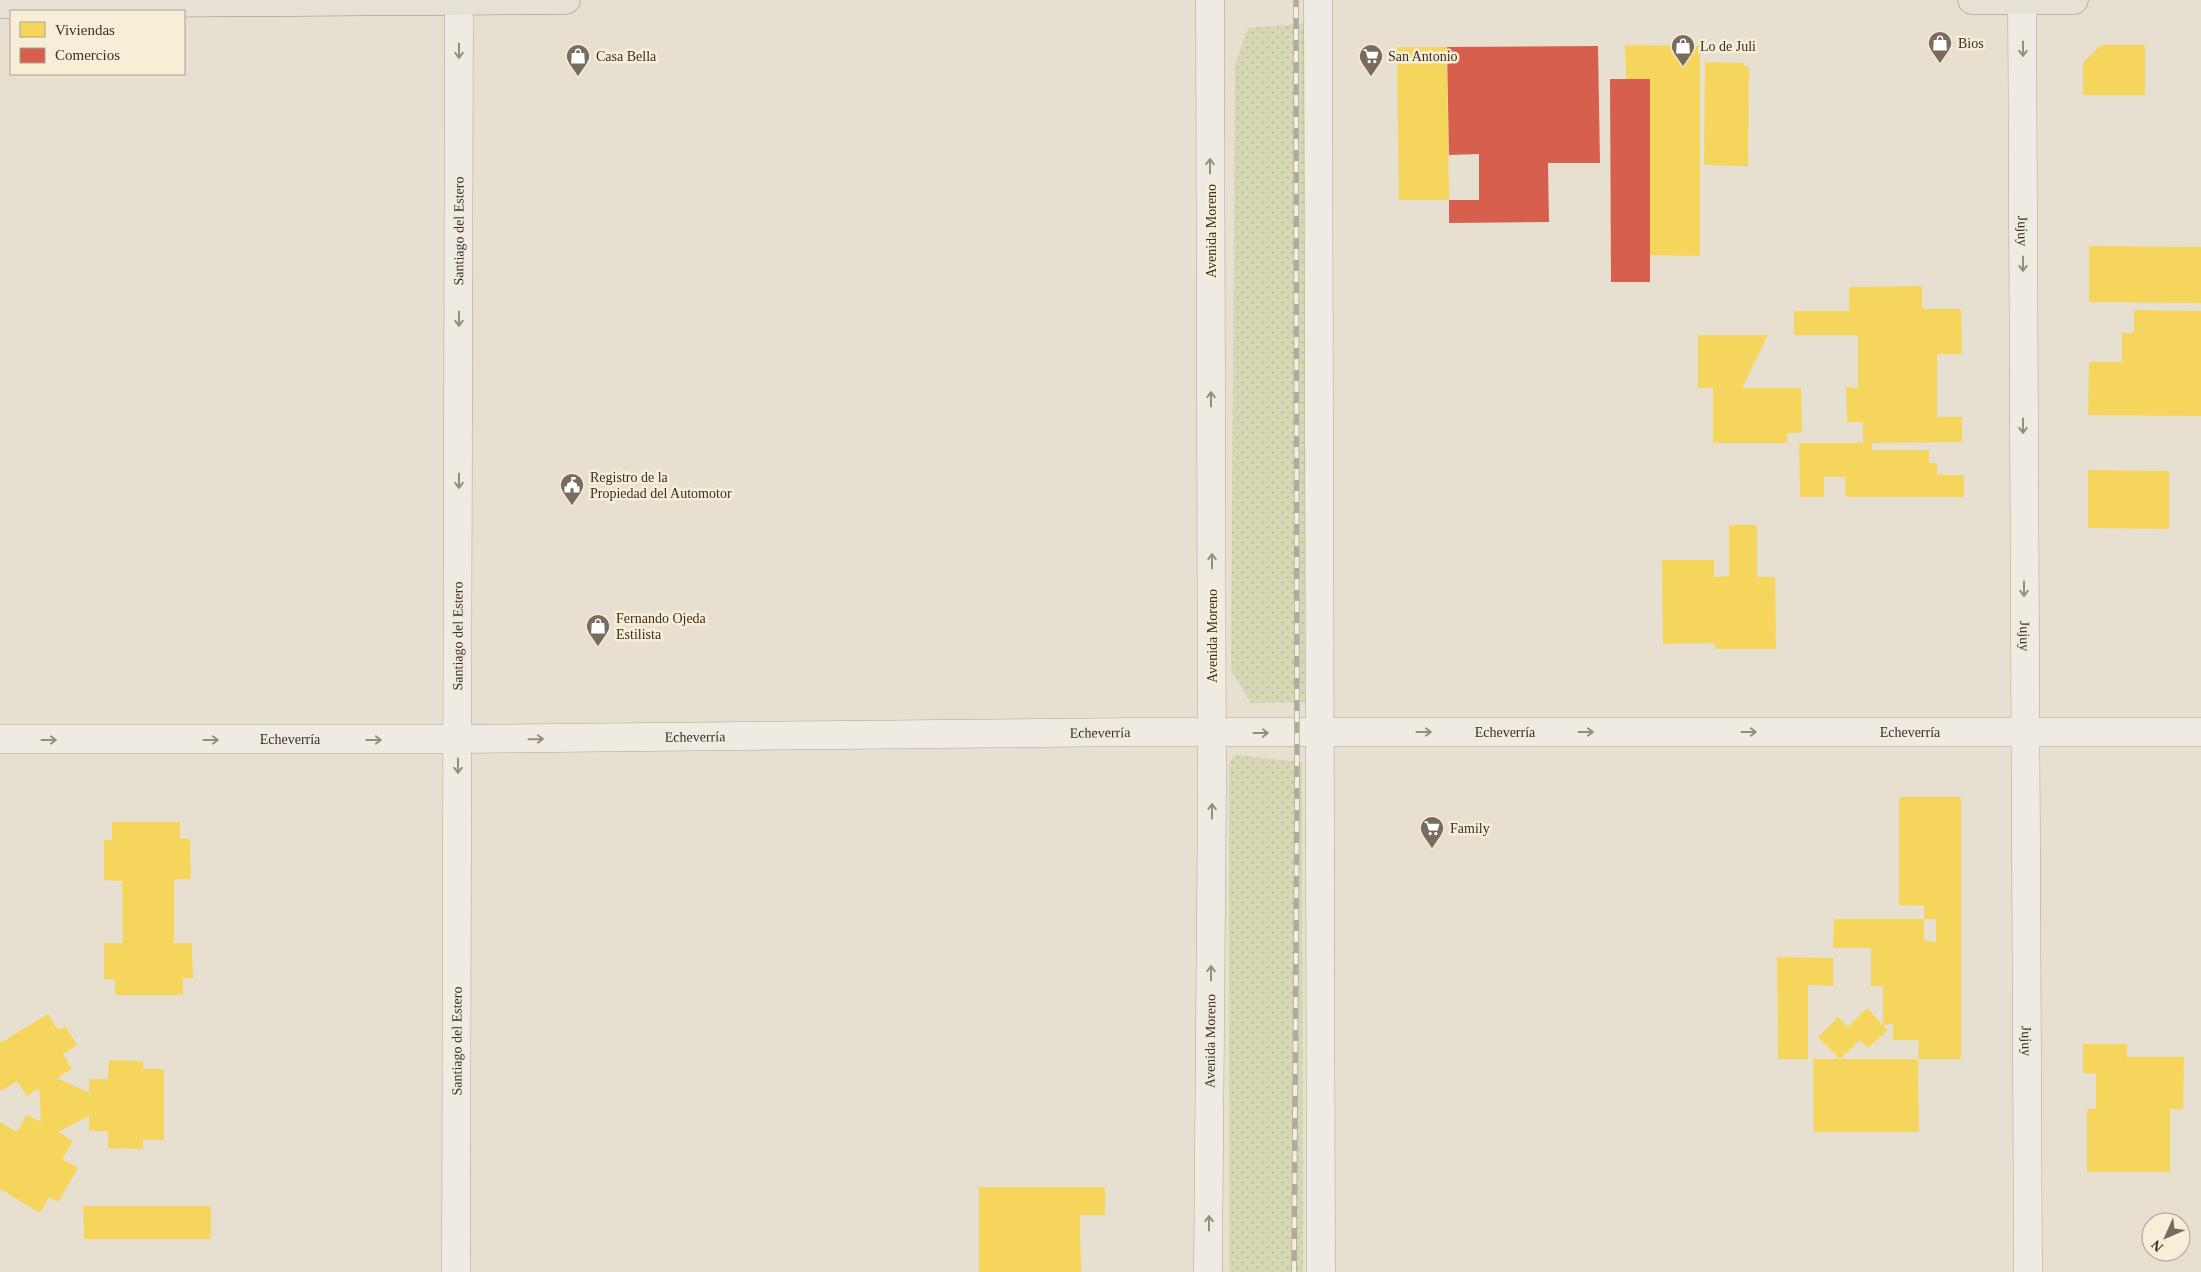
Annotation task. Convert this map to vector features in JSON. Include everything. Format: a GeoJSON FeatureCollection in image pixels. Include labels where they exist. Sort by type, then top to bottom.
{"type":"FeatureCollection","features":[{"type":"Feature","properties":{"kind":"main road"},"geometry":{"type":"LineString","coordinates":[[0,4],[566,0]]}},
{"type":"Feature","properties":{"kind":"main road"},"geometry":{"type":"LineString","coordinates":[[1972,0],[2074,0]]}},
{"type":"Feature","properties":{"kind":"street","name":"Avenida Moreno"},"geometry":{"type":"LineString","coordinates":[[1208,1272],[1212,732],[1210,0]]}},
{"type":"Feature","properties":{"kind":"street"},"geometry":{"type":"LineString","coordinates":[[1318,0],[1321,1272]]}},
{"type":"Feature","properties":{"kind":"street","name":"Santiago del Estero"},"geometry":{"type":"LineString","coordinates":[[456,1272],[459,1]]}},
{"type":"Feature","properties":{"kind":"street","name":"Jujuy"},"geometry":{"type":"LineString","coordinates":[[2022,1],[2028,1272]]}},
{"type":"Feature","properties":{"kind":"street","name":"Echeverría"},"geometry":{"type":"LineString","coordinates":[[0,740],[458,740],[1212,732],[2201,732]]}},
{"type":"Feature","properties":{"kind":"green space"},"geometry":{"type":"Polygon","coordinates":[[[1311,23],[1309,702],[1251,703],[1231,670],[1235,65],[1248,28],[1311,23]]]}},
{"type":"Feature","properties":{"kind":"green space"},"geometry":{"type":"Polygon","coordinates":[[[1234,755],[1302,762],[1303,1272],[1229,1272],[1229,765],[1234,755]]]}},
{"type":"Feature","properties":{"kind":"building: Viviendas"},"geometry":{"type":"Polygon","coordinates":[[[1625,45],[1700,46],[1700,256],[1650,255],[1650,79],[1626,79],[1625,45]]]}},
{"type":"Feature","properties":{"kind":"building: Viviendas"},"geometry":{"type":"Polygon","coordinates":[[[2101,45],[2145,45],[2145,95],[2083,95],[2083,63],[2101,45]]]}},
{"type":"Feature","properties":{"kind":"building: Viviendas"},"geometry":{"type":"Polygon","coordinates":[[[1397,47],[1447,47],[1449,200],[1399,200],[1397,47]]]}},
{"type":"Feature","properties":{"kind":"building: Viviendas"},"geometry":{"type":"Polygon","coordinates":[[[1705,62],[1744,63],[1744,66],[1749,66],[1748,166],[1704,165],[1705,62]]]}},
{"type":"Feature","properties":{"kind":"building: Viviendas"},"geometry":{"type":"Polygon","coordinates":[[[2089,246],[2201,247],[2201,303],[2089,302],[2089,246]]]}},
{"type":"Feature","properties":{"kind":"building: Viviendas"},"geometry":{"type":"Polygon","coordinates":[[[1922,286],[1922,309],[1961,309],[1962,354],[1937,354],[1937,417],[1962,417],[1962,442],[1872,443],[1872,450],[1929,450],[1929,463],[1937,463],[1937,475],[1964,475],[1964,497],[1846,497],[1845,477],[1824,477],[1824,497],[1800,497],[1799,443],[1863,443],[1863,422],[1847,422],[1846,387],[1858,388],[1858,335],[1794,335],[1794,311],[1849,311],[1849,287],[1922,286]]]}},
{"type":"Feature","properties":{"kind":"building: Viviendas"},"geometry":{"type":"Polygon","coordinates":[[[2134,310],[2201,311],[2201,416],[2088,415],[2089,362],[2122,362],[2122,333],[2134,333],[2134,310]]]}},
{"type":"Feature","properties":{"kind":"building: Viviendas"},"geometry":{"type":"Polygon","coordinates":[[[1698,335],[1768,335],[1742,388],[1801,388],[1802,433],[1787,433],[1787,443],[1713,443],[1713,388],[1698,388],[1698,335]]]}},
{"type":"Feature","properties":{"kind":"building: Viviendas"},"geometry":{"type":"Polygon","coordinates":[[[2088,470],[2169,471],[2169,529],[2088,528],[2088,470]]]}},
{"type":"Feature","properties":{"kind":"building: Viviendas"},"geometry":{"type":"Polygon","coordinates":[[[1729,525],[1757,525],[1757,577],[1775,577],[1776,649],[1715,649],[1715,643],[1663,644],[1662,560],[1714,560],[1714,577],[1729,576],[1729,525]]]}},
{"type":"Feature","properties":{"kind":"building: Viviendas"},"geometry":{"type":"Polygon","coordinates":[[[1899,797],[1961,797],[1961,1059],[1918,1059],[1919,1040],[1893,1040],[1893,1024],[1883,1025],[1883,986],[1871,986],[1871,948],[1833,948],[1834,919],[1924,919],[1924,906],[1899,905],[1899,797]],[[1924,919],[1924,941],[1936,942],[1936,919],[1924,919]]]}},
{"type":"Feature","properties":{"kind":"building: Viviendas"},"geometry":{"type":"Polygon","coordinates":[[[112,822],[180,822],[180,838],[190,839],[191,879],[174,879],[174,943],[192,943],[193,978],[183,978],[183,995],[115,995],[115,979],[104,979],[104,943],[123,943],[122,881],[104,880],[104,840],[112,840],[112,822]]]}},
{"type":"Feature","properties":{"kind":"building: Viviendas"},"geometry":{"type":"Polygon","coordinates":[[[1777,957],[1833,958],[1833,986],[1808,985],[1808,1059],[1778,1059],[1777,957]]]}},
{"type":"Feature","properties":{"kind":"building: Viviendas"},"geometry":{"type":"Polygon","coordinates":[[[1867,1008],[1888,1030],[1868,1048],[1860,1040],[1840,1059],[1818,1037],[1838,1017],[1848,1027],[1867,1008]]]}},
{"type":"Feature","properties":{"kind":"building: Viviendas"},"geometry":{"type":"Polygon","coordinates":[[[48,1014],[58,1030],[65,1026],[77,1045],[63,1054],[72,1069],[57,1078],[89,1093],[89,1079],[108,1079],[109,1060],[143,1061],[143,1069],[164,1069],[164,1140],[143,1140],[143,1149],[108,1148],[108,1131],[89,1131],[89,1116],[58,1132],[73,1141],[62,1159],[78,1168],[58,1202],[49,1197],[40,1213],[0,1189],[0,1122],[17,1132],[27,1115],[41,1122],[39,1088],[27,1096],[17,1081],[1,1091],[0,1043],[48,1014]]]}},
{"type":"Feature","properties":{"kind":"building: Viviendas"},"geometry":{"type":"Polygon","coordinates":[[[2083,1044],[2127,1044],[2127,1057],[2184,1057],[2183,1109],[2170,1109],[2170,1172],[2087,1172],[2087,1109],[2096,1109],[2096,1074],[2083,1073],[2083,1044]]]}},
{"type":"Feature","properties":{"kind":"building: Viviendas"},"geometry":{"type":"Polygon","coordinates":[[[1813,1059],[1918,1059],[1919,1132],[1814,1132],[1813,1059]]]}},
{"type":"Feature","properties":{"kind":"building: Viviendas"},"geometry":{"type":"Polygon","coordinates":[[[979,1187],[1105,1187],[1105,1215],[1080,1215],[1081,1272],[979,1272],[979,1187]]]}},
{"type":"Feature","properties":{"kind":"building: Viviendas"},"geometry":{"type":"Polygon","coordinates":[[[83,1206],[211,1206],[211,1239],[84,1239],[83,1206]]]}},
{"type":"Feature","properties":{"kind":"building: Comercios"},"geometry":{"type":"Polygon","coordinates":[[[1598,46],[1600,163],[1548,163],[1549,222],[1449,223],[1449,200],[1479,200],[1479,154],[1449,155],[1447,47],[1598,46]]]}},
{"type":"Feature","properties":{"kind":"building: Comercios"},"geometry":{"type":"Polygon","coordinates":[[[1610,79],[1650,79],[1650,282],[1611,282],[1610,79]]]}},
{"type":"Feature","properties":{"kind":"railway"},"geometry":{"type":"LineString","coordinates":[[1294,1272],[1297,795],[1296,0]]}},
{"type":"Feature","properties":{"kind":"place","name":"Bios"},"geometry":{"type":"Point","coordinates":[1940,64]}},
{"type":"Feature","properties":{"kind":"place","name":"Lo de Juli"},"geometry":{"type":"Point","coordinates":[1683,67]}},
{"type":"Feature","properties":{"kind":"place","name":"Casa Bella"},"geometry":{"type":"Point","coordinates":[578,77]}},
{"type":"Feature","properties":{"kind":"place","name":"San Antonio"},"geometry":{"type":"Point","coordinates":[1371,77]}},
{"type":"Feature","properties":{"kind":"place","name":"Registro de la Propiedad del Automotor"},"geometry":{"type":"Point","coordinates":[572,506]}},
{"type":"Feature","properties":{"kind":"place","name":"Fernando Ojeda Estilista"},"geometry":{"type":"Point","coordinates":[598,647]}},
{"type":"Feature","properties":{"kind":"place","name":"Family"},"geometry":{"type":"Point","coordinates":[1432,849]}}]}
